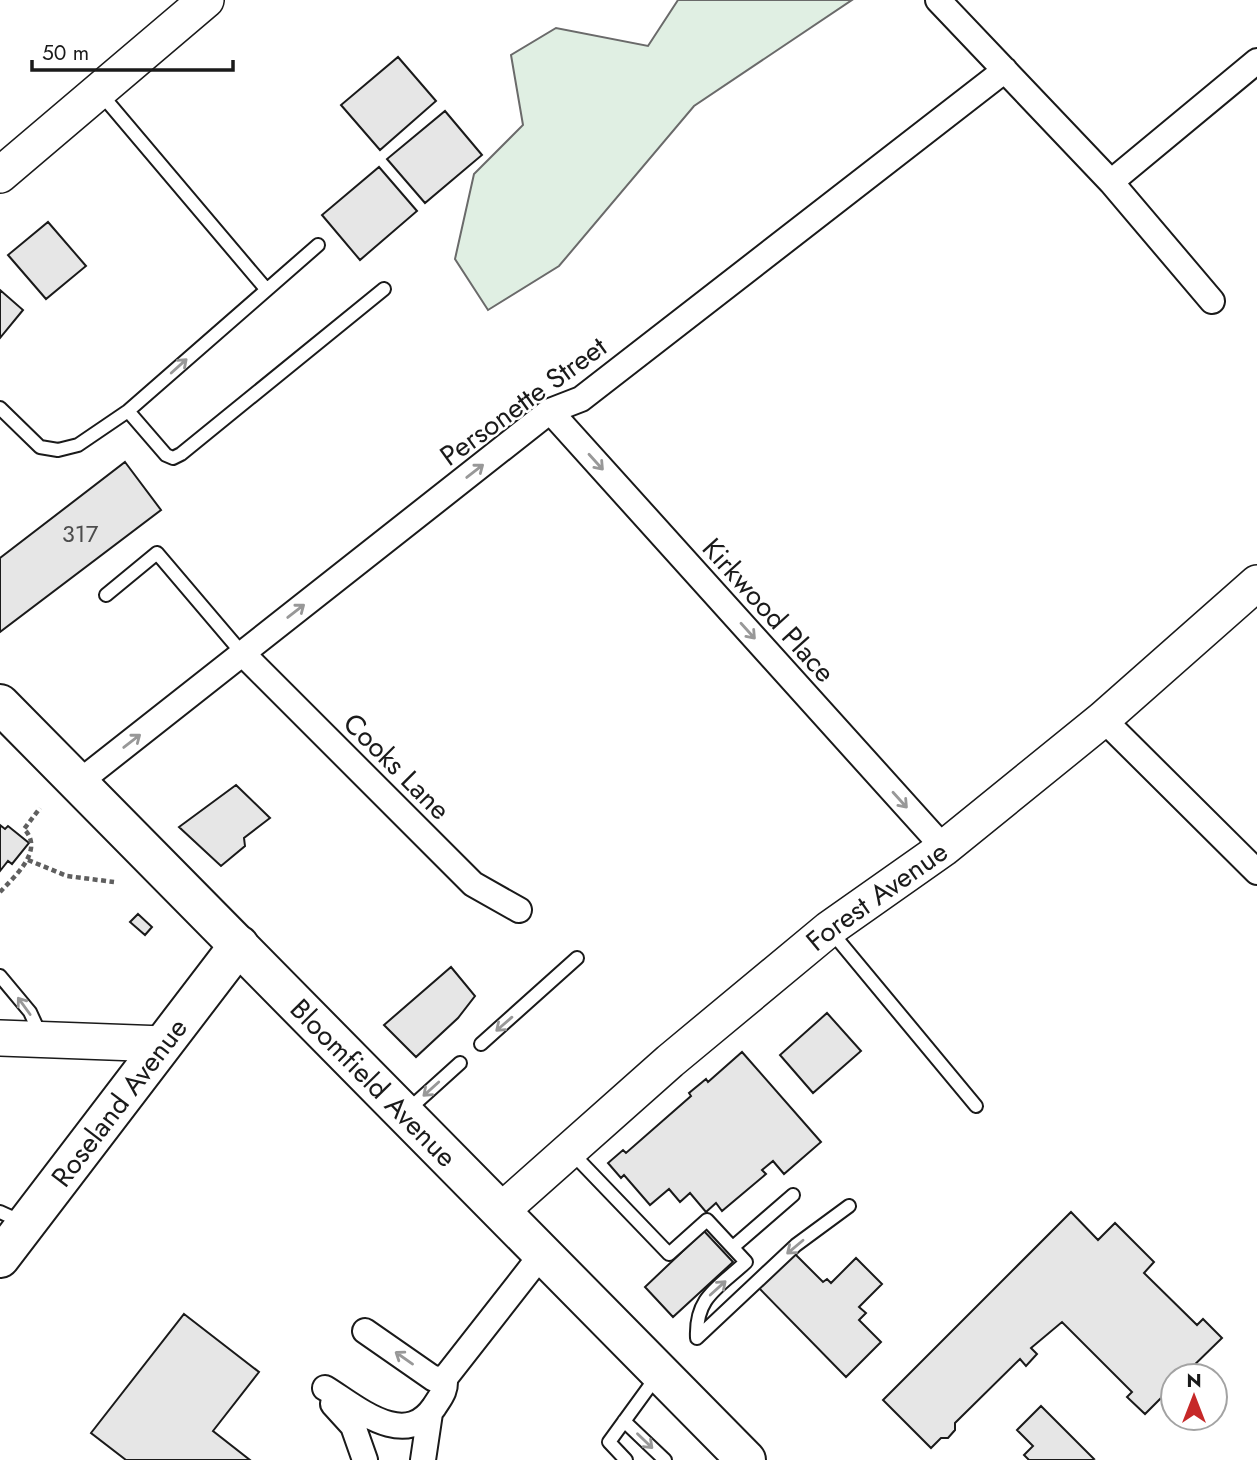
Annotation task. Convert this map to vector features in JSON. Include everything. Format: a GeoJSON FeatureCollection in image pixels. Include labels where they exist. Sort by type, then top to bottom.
{"type":"FeatureCollection","features":[{"type":"Feature","properties":{"kind":"main road","name":"Bloomfield Avenue"},"geometry":{"type":"LineString","coordinates":[[0,704],[659,1373],[733,1452]]}},
{"type":"Feature","properties":{"kind":"main road","name":"Roseland Avenue"},"geometry":{"type":"LineString","coordinates":[[0,1258],[13,1218],[164,1044],[239,945]]}},
{"type":"Feature","properties":{"kind":"street"},"geometry":{"type":"LineString","coordinates":[[0,175],[206,0]]}},
{"type":"Feature","properties":{"kind":"street"},"geometry":{"type":"LineString","coordinates":[[938,0],[1111,182],[1212,301]]}},
{"type":"Feature","properties":{"kind":"street"},"geometry":{"type":"LineString","coordinates":[[1111,182],[1257,61]]}},
{"type":"Feature","properties":{"kind":"street","name":"Personette Street"},"geometry":{"type":"LineString","coordinates":[[78,783],[550,411],[581,399],[1005,70]]}},
{"type":"Feature","properties":{"kind":"street","name":"Kirkwood Place"},"geometry":{"type":"LineString","coordinates":[[550,411],[944,848]]}},
{"type":"Feature","properties":{"kind":"street","name":"Forest Avenue"},"geometry":{"type":"LineString","coordinates":[[500,1212],[829,929],[944,848],[1103,719],[1257,583]]}},
{"type":"Feature","properties":{"kind":"street","name":"Cooks Lane"},"geometry":{"type":"LineString","coordinates":[[242,653],[473,884],[519,909]]}},
{"type":"Feature","properties":{"kind":"street"},"geometry":{"type":"LineString","coordinates":[[1103,719],[1257,872]]}},
{"type":"Feature","properties":{"kind":"street"},"geometry":{"type":"LineString","coordinates":[[0,1038],[164,1044]]}},
{"type":"Feature","properties":{"kind":"street"},"geometry":{"type":"LineString","coordinates":[[424,1460],[430,1413],[446,1389],[445,1378],[542,1254]]}},
{"type":"Feature","properties":{"kind":"street"},"geometry":{"type":"LineString","coordinates":[[365,1331],[434,1379],[445,1378]]}},
{"type":"Feature","properties":{"kind":"street"},"geometry":{"type":"LineString","coordinates":[[365,1460],[359,1437],[335,1410],[325,1388],[381,1423],[408,1425],[430,1413]]}},
{"type":"Feature","properties":{"kind":"lane"},"geometry":{"type":"LineString","coordinates":[[99,91],[266,289]]}},
{"type":"Feature","properties":{"kind":"lane"},"geometry":{"type":"LineString","coordinates":[[0,408],[40,447],[58,450],[78,445],[128,411],[318,245]]}},
{"type":"Feature","properties":{"kind":"lane"},"geometry":{"type":"LineString","coordinates":[[128,411],[166,455],[173,458],[384,289]]}},
{"type":"Feature","properties":{"kind":"lane"},"geometry":{"type":"LineString","coordinates":[[106,596],[157,553],[242,653]]}},
{"type":"Feature","properties":{"kind":"lane"},"geometry":{"type":"LineString","coordinates":[[829,929],[976,1106]]}},
{"type":"Feature","properties":{"kind":"lane"},"geometry":{"type":"LineString","coordinates":[[481,1044],[577,958]]}},
{"type":"Feature","properties":{"kind":"lane"},"geometry":{"type":"LineString","coordinates":[[0,976],[30,1012],[43,1039]]}},
{"type":"Feature","properties":{"kind":"lane"},"geometry":{"type":"LineString","coordinates":[[403,1115],[460,1063]]}},
{"type":"Feature","properties":{"kind":"lane"},"geometry":{"type":"LineString","coordinates":[[569,1150],[669,1254],[707,1220],[746,1262],[701,1303],[696,1317],[696,1338],[796,1245],[849,1206]]}},
{"type":"Feature","properties":{"kind":"lane"},"geometry":{"type":"LineString","coordinates":[[733,1247],[793,1195]]}},
{"type":"Feature","properties":{"kind":"lane"},"geometry":{"type":"LineString","coordinates":[[626,1460],[609,1443],[659,1373]]}},
{"type":"Feature","properties":{"kind":"lane"},"geometry":{"type":"LineString","coordinates":[[624,1421],[665,1460]]}},
{"type":"Feature","properties":{"kind":"path"},"geometry":{"type":"LineString","coordinates":[[0,892],[28,860],[33,849],[32,839],[24,829],[40,808]]}},
{"type":"Feature","properties":{"kind":"path"},"geometry":{"type":"LineString","coordinates":[[28,860],[67,876],[114,882]]}},
{"type":"Feature","properties":{"kind":"green space"},"geometry":{"type":"Polygon","coordinates":[[[678,0],[852,0],[694,106],[559,266],[488,310],[455,259],[474,174],[523,125],[511,55],[556,28],[648,46],[678,0]]]}},
{"type":"Feature","properties":{"kind":"building"},"geometry":{"type":"Polygon","coordinates":[[[398,57],[436,101],[380,150],[341,105],[398,57]]]}},
{"type":"Feature","properties":{"kind":"building"},"geometry":{"type":"Polygon","coordinates":[[[445,111],[482,155],[425,203],[387,159],[445,111]]]}},
{"type":"Feature","properties":{"kind":"building"},"geometry":{"type":"Polygon","coordinates":[[[379,167],[417,211],[360,260],[322,215],[379,167]]]}},
{"type":"Feature","properties":{"kind":"building"},"geometry":{"type":"Polygon","coordinates":[[[48,222],[86,266],[46,299],[8,255],[48,222]]]}},
{"type":"Feature","properties":{"kind":"building"},"geometry":{"type":"Polygon","coordinates":[[[0,290],[23,310],[0,338],[0,290]]]}},
{"type":"Feature","properties":{"kind":"building"},"geometry":{"type":"Polygon","coordinates":[[[125,462],[161,510],[0,632],[0,558],[125,462]]]}},
{"type":"Feature","properties":{"kind":"building"},"geometry":{"type":"Polygon","coordinates":[[[236,785],[270,818],[244,838],[245,846],[221,866],[179,827],[236,785]]]}},
{"type":"Feature","properties":{"kind":"building"},"geometry":{"type":"Polygon","coordinates":[[[0,825],[5,829],[8,826],[29,843],[12,864],[8,861],[0,871],[0,825]]]}},
{"type":"Feature","properties":{"kind":"building"},"geometry":{"type":"Polygon","coordinates":[[[138,914],[152,927],[145,935],[130,922],[138,914]]]}},
{"type":"Feature","properties":{"kind":"building"},"geometry":{"type":"Polygon","coordinates":[[[451,967],[475,996],[458,1018],[416,1057],[384,1025],[451,967]]]}},
{"type":"Feature","properties":{"kind":"building"},"geometry":{"type":"Polygon","coordinates":[[[827,1013],[861,1051],[813,1093],[780,1055],[827,1013]]]}},
{"type":"Feature","properties":{"kind":"building"},"geometry":{"type":"Polygon","coordinates":[[[742,1052],[821,1142],[784,1174],[773,1161],[762,1170],[766,1174],[722,1211],[716,1203],[706,1212],[690,1193],[680,1202],[669,1189],[650,1205],[624,1175],[621,1178],[608,1163],[623,1150],[626,1153],[691,1096],[689,1093],[706,1079],[708,1082],[742,1052]]]}},
{"type":"Feature","properties":{"kind":"building"},"geometry":{"type":"Polygon","coordinates":[[[1071,1212],[1098,1240],[1115,1223],[1154,1262],[1144,1273],[1197,1325],[1203,1319],[1222,1338],[1197,1362],[1159,1362],[1159,1400],[1145,1414],[1127,1397],[1132,1392],[1062,1322],[1031,1348],[1037,1354],[1026,1366],[1020,1359],[955,1423],[955,1430],[948,1438],[941,1438],[931,1448],[883,1400],[1071,1212]]]}},
{"type":"Feature","properties":{"kind":"building"},"geometry":{"type":"Polygon","coordinates":[[[704,1231],[733,1262],[673,1317],[645,1287],[704,1231]]]}},
{"type":"Feature","properties":{"kind":"building"},"geometry":{"type":"Polygon","coordinates":[[[795,1254],[823,1282],[827,1279],[831,1283],[856,1258],[882,1284],[859,1307],[866,1313],[859,1320],[881,1342],[846,1377],[759,1288],[795,1254]]]}},
{"type":"Feature","properties":{"kind":"building"},"geometry":{"type":"Polygon","coordinates":[[[184,1314],[259,1372],[213,1431],[250,1460],[126,1460],[91,1433],[184,1314]]]}},
{"type":"Feature","properties":{"kind":"building"},"geometry":{"type":"Polygon","coordinates":[[[1041,1406],[1094,1459],[1029,1460],[1024,1455],[1033,1446],[1017,1430],[1041,1406]]]}}]}
